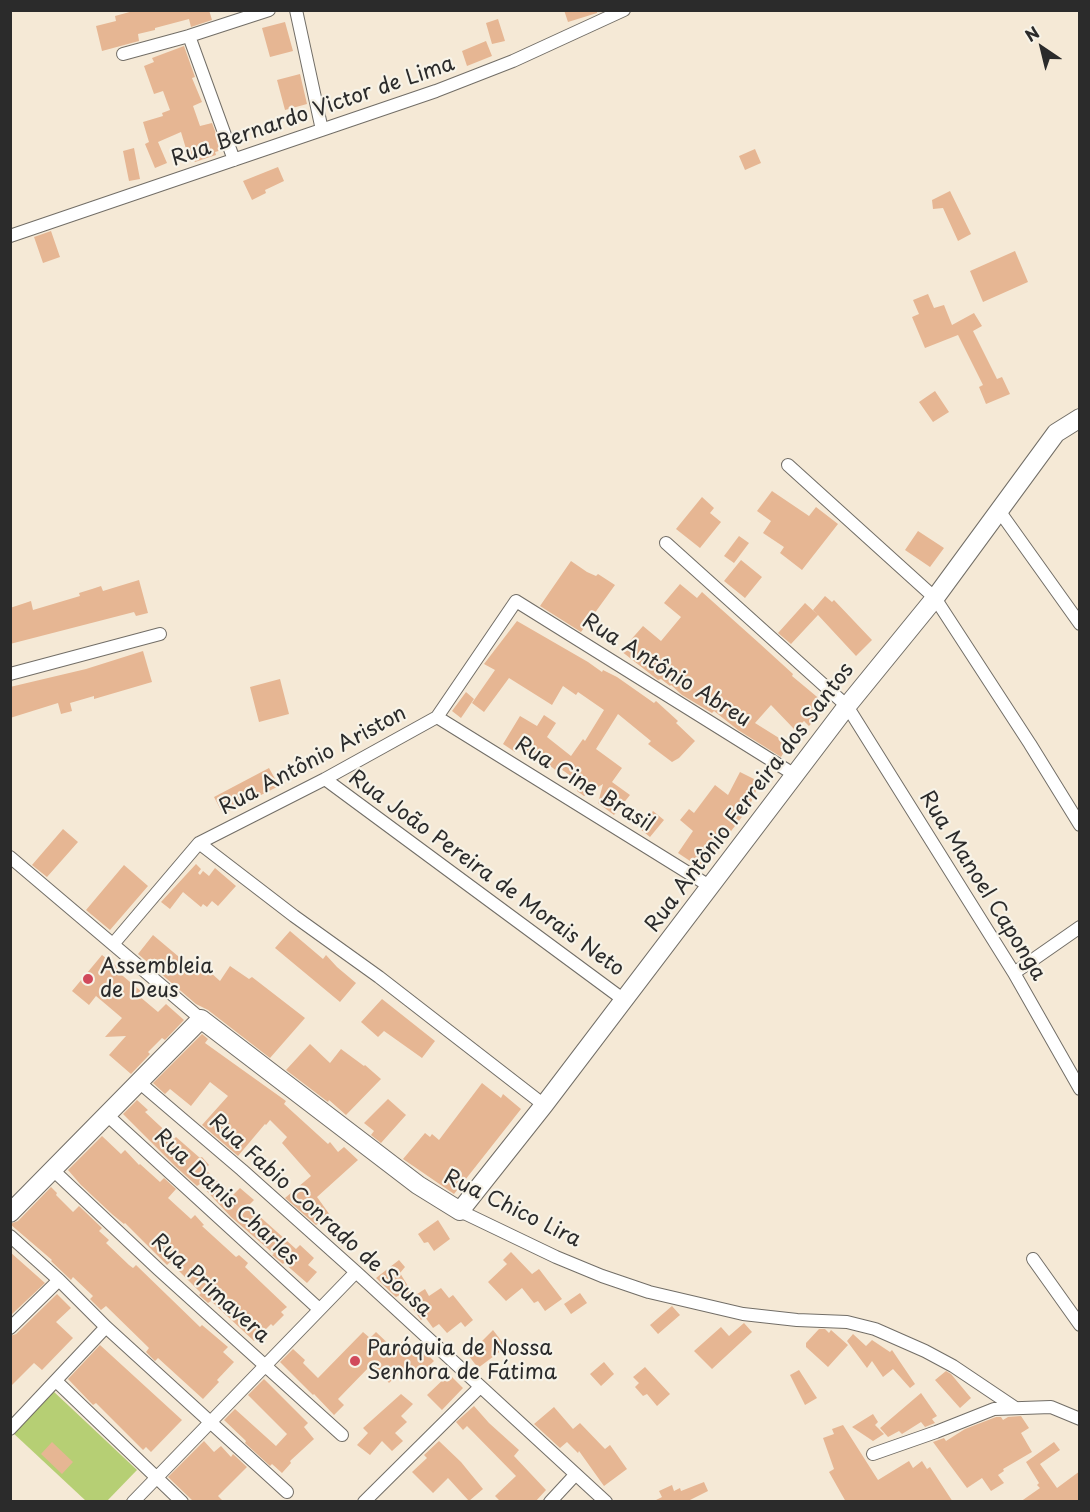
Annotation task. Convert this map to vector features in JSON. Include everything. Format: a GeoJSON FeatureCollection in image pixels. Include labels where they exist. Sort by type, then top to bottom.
{"type":"FeatureCollection","features":[{"type":"Feature","properties":{"kind":"street"},"geometry":{"type":"LineString","coordinates":[[123,54],[189,36],[269,10]]}},
{"type":"Feature","properties":{"kind":"street"},"geometry":{"type":"LineString","coordinates":[[296,10],[322,130]]}},
{"type":"Feature","properties":{"kind":"street","name":"Rua Bernardo Victor de Lima"},"geometry":{"type":"LineString","coordinates":[[10,236],[322,130],[513,61],[621,11]]}},
{"type":"Feature","properties":{"kind":"street"},"geometry":{"type":"LineString","coordinates":[[189,36],[234,160]]}},
{"type":"Feature","properties":{"kind":"street","name":"Rua Antônio Ferreira dos Santos"},"geometry":{"type":"LineString","coordinates":[[459,1211],[544,1105],[847,706],[935,598],[1056,433],[1080,418]]}},
{"type":"Feature","properties":{"kind":"street"},"geometry":{"type":"LineString","coordinates":[[788,465],[935,598],[1080,825]]}},
{"type":"Feature","properties":{"kind":"street"},"geometry":{"type":"LineString","coordinates":[[1000,512],[1080,624]]}},
{"type":"Feature","properties":{"kind":"street","name":"Rua Manoel Caponga"},"geometry":{"type":"LineString","coordinates":[[666,543],[847,706],[1014,973],[1080,1089]]}},
{"type":"Feature","properties":{"kind":"street","name":"Rua Antônio Ariston"},"geometry":{"type":"LineString","coordinates":[[114,943],[199,843],[325,779],[437,717],[516,601]]}},
{"type":"Feature","properties":{"kind":"street","name":"Rua Antônio Abreu"},"geometry":{"type":"LineString","coordinates":[[516,601],[795,775]]}},
{"type":"Feature","properties":{"kind":"street"},"geometry":{"type":"LineString","coordinates":[[10,674],[160,634]]}},
{"type":"Feature","properties":{"kind":"street","name":"Rua Cine Brasil"},"geometry":{"type":"LineString","coordinates":[[437,717],[711,887]]}},
{"type":"Feature","properties":{"kind":"street","name":"Rua João Pereira de Morais Neto"},"geometry":{"type":"LineString","coordinates":[[325,779],[624,1000]]}},
{"type":"Feature","properties":{"kind":"street"},"geometry":{"type":"LineString","coordinates":[[199,843],[294,916],[379,977],[544,1105]]}},
{"type":"Feature","properties":{"kind":"street","name":"Rua Chico Lira"},"geometry":{"type":"LineString","coordinates":[[10,857],[201,1019],[417,1185],[459,1211],[556,1257],[650,1292],[743,1314],[797,1320],[847,1322],[875,1329],[934,1356],[985,1386],[1014,1407]]}},
{"type":"Feature","properties":{"kind":"street"},"geometry":{"type":"LineString","coordinates":[[1014,973],[1080,927]]}},
{"type":"Feature","properties":{"kind":"street"},"geometry":{"type":"LineString","coordinates":[[10,1214],[201,1019]]}},
{"type":"Feature","properties":{"kind":"street","name":"Rua Fabio Conrado de Sousa"},"geometry":{"type":"LineString","coordinates":[[140,1083],[356,1272],[606,1502]]}},
{"type":"Feature","properties":{"kind":"street","name":"Rua Danis Charles"},"geometry":{"type":"LineString","coordinates":[[107,1115],[319,1309]]}},
{"type":"Feature","properties":{"kind":"street","name":"Rua Primavera"},"geometry":{"type":"LineString","coordinates":[[54,1171],[158,1269],[342,1435]]}},
{"type":"Feature","properties":{"kind":"street"},"geometry":{"type":"LineString","coordinates":[[10,1236],[286,1492]]}},
{"type":"Feature","properties":{"kind":"street"},"geometry":{"type":"LineString","coordinates":[[1033,1259],[1080,1325]]}},
{"type":"Feature","properties":{"kind":"street"},"geometry":{"type":"LineString","coordinates":[[133,1502],[356,1272]]}},
{"type":"Feature","properties":{"kind":"street"},"geometry":{"type":"LineString","coordinates":[[10,1328],[58,1280]]}},
{"type":"Feature","properties":{"kind":"street"},"geometry":{"type":"LineString","coordinates":[[10,1429],[106,1327]]}},
{"type":"Feature","properties":{"kind":"street"},"geometry":{"type":"LineString","coordinates":[[56,1381],[182,1502]]}},
{"type":"Feature","properties":{"kind":"street"},"geometry":{"type":"LineString","coordinates":[[364,1502],[480,1387]]}},
{"type":"Feature","properties":{"kind":"street"},"geometry":{"type":"LineString","coordinates":[[873,1454],[994,1409],[1051,1407],[1080,1419]]}},
{"type":"Feature","properties":{"kind":"street"},"geometry":{"type":"LineString","coordinates":[[550,1502],[575,1475]]}},
{"type":"Feature","properties":{"kind":"green space"},"geometry":{"type":"Polygon","coordinates":[[[52,1390],[137,1470],[107,1501],[86,1501],[12,1432],[52,1390]]]}},
{"type":"Feature","properties":{"kind":"building"},"geometry":{"type":"Polygon","coordinates":[[[137,10],[209,10],[212,20],[191,27],[189,19],[155,28],[155,30],[138,34],[139,41],[102,51],[96,26],[116,21],[115,16],[137,10]]]}},
{"type":"Feature","properties":{"kind":"building"},"geometry":{"type":"Polygon","coordinates":[[[564,10],[597,10],[597,13],[568,22],[564,10]]]}},
{"type":"Feature","properties":{"kind":"building"},"geometry":{"type":"Polygon","coordinates":[[[498,19],[505,41],[492,44],[486,23],[498,19]]]}},
{"type":"Feature","properties":{"kind":"building"},"geometry":{"type":"Polygon","coordinates":[[[285,22],[293,51],[270,57],[262,28],[285,22]]]}},
{"type":"Feature","properties":{"kind":"building"},"geometry":{"type":"Polygon","coordinates":[[[486,41],[492,56],[467,66],[462,51],[486,41]]]}},
{"type":"Feature","properties":{"kind":"building"},"geometry":{"type":"Polygon","coordinates":[[[184,46],[195,77],[192,78],[202,102],[193,106],[200,126],[212,123],[222,150],[215,152],[216,155],[190,162],[181,132],[158,142],[167,163],[155,168],[145,144],[149,142],[143,122],[163,116],[162,113],[170,110],[163,91],[154,94],[144,66],[154,62],[152,58],[184,46]]]}},
{"type":"Feature","properties":{"kind":"building"},"geometry":{"type":"Polygon","coordinates":[[[300,74],[307,104],[285,110],[277,80],[300,74]]]}},
{"type":"Feature","properties":{"kind":"building"},"geometry":{"type":"Polygon","coordinates":[[[134,148],[140,179],[129,181],[123,151],[134,148]]]}},
{"type":"Feature","properties":{"kind":"building"},"geometry":{"type":"Polygon","coordinates":[[[755,149],[761,163],[745,170],[739,156],[755,149]]]}},
{"type":"Feature","properties":{"kind":"building"},"geometry":{"type":"Polygon","coordinates":[[[278,167],[284,181],[265,190],[266,193],[252,200],[243,181],[278,167]]]}},
{"type":"Feature","properties":{"kind":"building"},"geometry":{"type":"Polygon","coordinates":[[[950,191],[971,234],[958,241],[943,208],[933,209],[932,200],[950,191]]]}},
{"type":"Feature","properties":{"kind":"building"},"geometry":{"type":"Polygon","coordinates":[[[51,231],[60,257],[43,263],[34,237],[51,231]]]}},
{"type":"Feature","properties":{"kind":"building"},"geometry":{"type":"Polygon","coordinates":[[[1015,251],[1028,282],[983,302],[970,271],[1015,251]]]}},
{"type":"Feature","properties":{"kind":"building"},"geometry":{"type":"Polygon","coordinates":[[[928,294],[934,308],[944,305],[952,325],[974,313],[982,326],[973,331],[997,379],[1002,377],[1010,394],[986,404],[979,387],[983,385],[958,335],[925,348],[912,317],[919,314],[913,300],[928,294]]]}},
{"type":"Feature","properties":{"kind":"building"},"geometry":{"type":"Polygon","coordinates":[[[935,391],[949,412],[933,422],[919,402],[935,391]]]}},
{"type":"Feature","properties":{"kind":"building"},"geometry":{"type":"Polygon","coordinates":[[[772,491],[809,516],[816,507],[838,524],[802,570],[780,553],[784,547],[763,533],[771,521],[757,511],[772,491]]]}},
{"type":"Feature","properties":{"kind":"building"},"geometry":{"type":"Polygon","coordinates":[[[702,497],[714,508],[710,513],[721,522],[700,548],[676,529],[702,497]]]}},
{"type":"Feature","properties":{"kind":"building"},"geometry":{"type":"Polygon","coordinates":[[[918,531],[944,548],[930,567],[905,550],[918,531]]]}},
{"type":"Feature","properties":{"kind":"building"},"geometry":{"type":"Polygon","coordinates":[[[739,536],[749,543],[734,563],[724,556],[739,536]]]}},
{"type":"Feature","properties":{"kind":"building"},"geometry":{"type":"Polygon","coordinates":[[[741,560],[762,577],[745,598],[724,581],[741,560]]]}},
{"type":"Feature","properties":{"kind":"building"},"geometry":{"type":"Polygon","coordinates":[[[571,561],[587,572],[596,576],[598,574],[615,585],[581,632],[540,606],[571,561]]]}},
{"type":"Feature","properties":{"kind":"building"},"geometry":{"type":"Polygon","coordinates":[[[139,580],[148,613],[136,616],[134,612],[10,644],[10,608],[31,601],[33,610],[80,596],[79,593],[101,586],[103,591],[139,580]]]}},
{"type":"Feature","properties":{"kind":"building"},"geometry":{"type":"Polygon","coordinates":[[[680,584],[697,598],[702,592],[793,674],[792,676],[828,706],[809,726],[804,721],[795,730],[771,705],[755,723],[787,743],[781,757],[738,730],[714,711],[712,713],[682,695],[671,685],[661,679],[658,680],[621,651],[643,626],[661,641],[681,617],[664,603],[680,584]]]}},
{"type":"Feature","properties":{"kind":"building"},"geometry":{"type":"Polygon","coordinates":[[[825,596],[832,602],[834,600],[872,640],[856,656],[813,610],[825,596]]]}},
{"type":"Feature","properties":{"kind":"building"},"geometry":{"type":"Polygon","coordinates":[[[805,603],[818,615],[791,644],[778,633],[805,603]]]}},
{"type":"Feature","properties":{"kind":"building"},"geometry":{"type":"Polygon","coordinates":[[[517,621],[602,672],[603,670],[617,677],[654,703],[656,701],[695,741],[672,762],[648,744],[651,741],[618,714],[596,749],[622,768],[612,782],[630,795],[614,815],[598,803],[603,784],[584,796],[577,791],[582,784],[561,769],[558,772],[535,754],[534,756],[518,746],[515,752],[503,744],[520,716],[537,726],[544,715],[556,723],[547,737],[571,756],[583,739],[585,741],[604,710],[578,692],[576,695],[563,686],[552,705],[509,678],[484,712],[472,703],[495,670],[484,664],[517,621]]]}},
{"type":"Feature","properties":{"kind":"building"},"geometry":{"type":"Polygon","coordinates":[[[143,651],[152,682],[94,699],[94,696],[70,703],[72,711],[61,714],[58,703],[10,718],[10,687],[86,669],[143,651]]]}},
{"type":"Feature","properties":{"kind":"building"},"geometry":{"type":"Polygon","coordinates":[[[280,679],[289,714],[259,722],[250,687],[280,679]]]}},
{"type":"Feature","properties":{"kind":"building"},"geometry":{"type":"Polygon","coordinates":[[[466,692],[474,699],[461,718],[452,711],[466,692]]]}},
{"type":"Feature","properties":{"kind":"building"},"geometry":{"type":"Polygon","coordinates":[[[269,768],[279,786],[223,814],[214,797],[269,768]]]}},
{"type":"Feature","properties":{"kind":"building"},"geometry":{"type":"Polygon","coordinates":[[[740,772],[760,782],[748,809],[702,869],[678,853],[693,831],[680,820],[689,809],[694,813],[715,785],[728,795],[740,772]]]}},
{"type":"Feature","properties":{"kind":"building"},"geometry":{"type":"Polygon","coordinates":[[[653,811],[664,820],[650,837],[639,828],[653,811]]]}},
{"type":"Feature","properties":{"kind":"building"},"geometry":{"type":"Polygon","coordinates":[[[63,829],[78,842],[47,877],[32,865],[63,829]]]}},
{"type":"Feature","properties":{"kind":"building"},"geometry":{"type":"Polygon","coordinates":[[[196,864],[201,869],[198,873],[200,875],[203,871],[209,876],[215,868],[236,886],[218,906],[212,901],[207,907],[203,904],[201,907],[183,892],[170,909],[161,902],[196,864]]]}},
{"type":"Feature","properties":{"kind":"building"},"geometry":{"type":"Polygon","coordinates":[[[124,865],[148,886],[110,930],[86,910],[124,865]]]}},
{"type":"Feature","properties":{"kind":"building"},"geometry":{"type":"Polygon","coordinates":[[[290,931],[323,959],[326,955],[356,983],[340,1002],[275,948],[290,931]]]}},
{"type":"Feature","properties":{"kind":"building"},"geometry":{"type":"Polygon","coordinates":[[[153,935],[198,973],[201,970],[207,975],[210,972],[220,981],[230,966],[249,979],[252,977],[305,1018],[270,1058],[208,1010],[196,1004],[138,954],[153,935]]]}},
{"type":"Feature","properties":{"kind":"building"},"geometry":{"type":"Polygon","coordinates":[[[102,955],[119,968],[117,971],[142,992],[139,996],[158,1012],[166,1004],[184,1020],[165,1040],[162,1038],[148,1052],[150,1054],[131,1074],[109,1055],[126,1036],[105,1037],[122,1018],[96,996],[89,1005],[72,991],[102,955]]]}},
{"type":"Feature","properties":{"kind":"building"},"geometry":{"type":"Polygon","coordinates":[[[382,999],[435,1041],[422,1058],[384,1031],[378,1037],[361,1022],[382,999]]]}},
{"type":"Feature","properties":{"kind":"building"},"geometry":{"type":"Polygon","coordinates":[[[202,1034],[208,1039],[205,1043],[286,1101],[284,1104],[328,1144],[330,1142],[338,1152],[344,1147],[358,1160],[317,1197],[330,1215],[316,1225],[285,1198],[311,1176],[282,1143],[287,1137],[270,1120],[238,1156],[202,1125],[228,1096],[210,1082],[191,1106],[170,1089],[165,1094],[153,1083],[202,1034]]]}},
{"type":"Feature","properties":{"kind":"building"},"geometry":{"type":"Polygon","coordinates":[[[310,1044],[330,1063],[341,1049],[381,1079],[346,1115],[329,1100],[328,1102],[286,1070],[310,1044]]]}},
{"type":"Feature","properties":{"kind":"building"},"geometry":{"type":"Polygon","coordinates":[[[482,1083],[501,1098],[503,1094],[521,1109],[454,1194],[403,1159],[425,1133],[430,1137],[432,1134],[439,1140],[482,1083]]]}},
{"type":"Feature","properties":{"kind":"building"},"geometry":{"type":"Polygon","coordinates":[[[388,1099],[406,1115],[381,1143],[371,1135],[374,1131],[364,1123],[388,1099]]]}},
{"type":"Feature","properties":{"kind":"building"},"geometry":{"type":"Polygon","coordinates":[[[137,1100],[148,1110],[145,1112],[174,1139],[176,1137],[200,1158],[202,1157],[209,1165],[205,1169],[232,1196],[240,1188],[254,1200],[248,1206],[296,1249],[300,1245],[314,1258],[308,1265],[317,1272],[307,1283],[272,1255],[274,1254],[231,1217],[200,1184],[197,1186],[175,1166],[123,1114],[137,1100]]]}},
{"type":"Feature","properties":{"kind":"building"},"geometry":{"type":"Polygon","coordinates":[[[102,1136],[121,1154],[125,1150],[160,1182],[164,1178],[176,1189],[168,1198],[191,1219],[195,1215],[204,1225],[202,1226],[236,1257],[239,1255],[248,1263],[245,1267],[287,1307],[281,1312],[284,1315],[273,1326],[271,1324],[254,1341],[211,1301],[208,1303],[199,1295],[201,1293],[170,1262],[167,1265],[125,1223],[81,1185],[68,1170],[102,1136]]]}},
{"type":"Feature","properties":{"kind":"building"},"geometry":{"type":"Polygon","coordinates":[[[51,1187],[73,1212],[79,1206],[102,1228],[99,1231],[109,1240],[106,1243],[129,1265],[133,1268],[136,1265],[200,1327],[202,1325],[228,1347],[223,1352],[234,1362],[203,1399],[158,1358],[155,1361],[146,1352],[149,1348],[106,1306],[101,1310],[90,1299],[93,1296],[73,1277],[71,1280],[52,1260],[10,1224],[18,1221],[51,1187]]]}},
{"type":"Feature","properties":{"kind":"building"},"geometry":{"type":"Polygon","coordinates":[[[438,1220],[450,1239],[434,1251],[418,1234],[438,1220]]]}},
{"type":"Feature","properties":{"kind":"building"},"geometry":{"type":"Polygon","coordinates":[[[10,1252],[45,1283],[10,1316],[10,1252]]]}},
{"type":"Feature","properties":{"kind":"building"},"geometry":{"type":"Polygon","coordinates":[[[511,1252],[532,1274],[539,1269],[562,1299],[545,1311],[538,1301],[534,1303],[522,1288],[506,1301],[488,1282],[507,1264],[503,1260],[511,1252]]]}},
{"type":"Feature","properties":{"kind":"building"},"geometry":{"type":"Polygon","coordinates":[[[399,1260],[405,1267],[400,1273],[414,1296],[425,1289],[429,1296],[441,1288],[449,1298],[453,1295],[473,1320],[465,1327],[461,1322],[447,1333],[439,1324],[433,1328],[425,1317],[421,1320],[402,1294],[396,1297],[376,1278],[399,1260]]]}},
{"type":"Feature","properties":{"kind":"building"},"geometry":{"type":"Polygon","coordinates":[[[580,1293],[587,1303],[571,1314],[564,1304],[580,1293]]]}},
{"type":"Feature","properties":{"kind":"building"},"geometry":{"type":"Polygon","coordinates":[[[57,1294],[71,1308],[56,1322],[73,1338],[42,1370],[34,1363],[10,1387],[10,1336],[16,1334],[57,1294]]]}},
{"type":"Feature","properties":{"kind":"building"},"geometry":{"type":"Polygon","coordinates":[[[672,1306],[680,1315],[658,1334],[650,1325],[672,1306]]]}},
{"type":"Feature","properties":{"kind":"building"},"geometry":{"type":"Polygon","coordinates":[[[744,1323],[752,1332],[712,1369],[694,1351],[721,1327],[729,1336],[744,1323]]]}},
{"type":"Feature","properties":{"kind":"building"},"geometry":{"type":"Polygon","coordinates":[[[819,1329],[825,1329],[829,1333],[831,1330],[848,1345],[828,1367],[806,1347],[806,1343],[819,1329]]]}},
{"type":"Feature","properties":{"kind":"building"},"geometry":{"type":"Polygon","coordinates":[[[493,1330],[506,1347],[478,1368],[469,1356],[483,1346],[480,1343],[493,1330]]]}},
{"type":"Feature","properties":{"kind":"building"},"geometry":{"type":"Polygon","coordinates":[[[363,1332],[370,1338],[376,1332],[394,1349],[404,1340],[418,1356],[424,1351],[434,1361],[417,1377],[407,1366],[389,1383],[372,1364],[338,1399],[344,1405],[334,1415],[280,1362],[293,1349],[305,1360],[303,1363],[318,1378],[363,1332]]]}},
{"type":"Feature","properties":{"kind":"building"},"geometry":{"type":"Polygon","coordinates":[[[853,1334],[866,1346],[872,1340],[890,1352],[892,1350],[915,1384],[910,1388],[893,1369],[883,1377],[872,1361],[867,1368],[847,1341],[853,1334]]]}},
{"type":"Feature","properties":{"kind":"building"},"geometry":{"type":"Polygon","coordinates":[[[100,1345],[182,1420],[151,1452],[146,1447],[143,1450],[96,1403],[93,1405],[68,1379],[100,1345]]]}},
{"type":"Feature","properties":{"kind":"building"},"geometry":{"type":"Polygon","coordinates":[[[604,1362],[614,1374],[601,1386],[590,1374],[604,1362]]]}},
{"type":"Feature","properties":{"kind":"building"},"geometry":{"type":"Polygon","coordinates":[[[645,1367],[670,1394],[657,1406],[647,1394],[643,1396],[635,1387],[639,1383],[633,1377],[645,1367]]]}},
{"type":"Feature","properties":{"kind":"building"},"geometry":{"type":"Polygon","coordinates":[[[799,1370],[817,1398],[805,1405],[790,1375],[799,1370]]]}},
{"type":"Feature","properties":{"kind":"building"},"geometry":{"type":"Polygon","coordinates":[[[946,1371],[971,1398],[960,1408],[935,1380],[946,1371]]]}},
{"type":"Feature","properties":{"kind":"building"},"geometry":{"type":"Polygon","coordinates":[[[449,1374],[463,1388],[442,1410],[427,1395],[449,1374]]]}},
{"type":"Feature","properties":{"kind":"building"},"geometry":{"type":"Polygon","coordinates":[[[264,1379],[308,1423],[304,1427],[314,1439],[290,1461],[291,1463],[282,1473],[272,1464],[270,1466],[224,1420],[235,1409],[276,1446],[287,1434],[248,1395],[264,1379]]]}},
{"type":"Feature","properties":{"kind":"building"},"geometry":{"type":"Polygon","coordinates":[[[921,1393],[937,1416],[932,1419],[935,1423],[925,1427],[921,1422],[902,1434],[899,1431],[888,1437],[880,1428],[921,1393]]]}},
{"type":"Feature","properties":{"kind":"building"},"geometry":{"type":"Polygon","coordinates":[[[401,1394],[413,1404],[401,1416],[407,1422],[395,1433],[403,1441],[392,1451],[382,1441],[370,1455],[357,1445],[368,1433],[363,1428],[401,1394]]]}},
{"type":"Feature","properties":{"kind":"building"},"geometry":{"type":"Polygon","coordinates":[[[474,1406],[519,1450],[514,1456],[546,1490],[535,1502],[501,1502],[495,1496],[516,1476],[467,1426],[463,1430],[456,1422],[474,1406]]]}},
{"type":"Feature","properties":{"kind":"building"},"geometry":{"type":"Polygon","coordinates":[[[554,1407],[573,1429],[580,1423],[605,1449],[610,1445],[627,1469],[604,1486],[579,1451],[578,1453],[567,1442],[560,1448],[534,1424],[554,1407]]]}},
{"type":"Feature","properties":{"kind":"building"},"geometry":{"type":"Polygon","coordinates":[[[873,1414],[878,1422],[875,1425],[884,1434],[873,1441],[852,1427],[873,1414]]]}},
{"type":"Feature","properties":{"kind":"building"},"geometry":{"type":"Polygon","coordinates":[[[1021,1416],[1029,1428],[1021,1433],[1032,1452],[1003,1469],[1004,1471],[998,1475],[1004,1483],[991,1491],[982,1478],[967,1488],[933,1442],[944,1438],[946,1441],[965,1429],[996,1417],[1001,1417],[1003,1420],[1008,1417],[1021,1416]]]}},
{"type":"Feature","properties":{"kind":"building"},"geometry":{"type":"Polygon","coordinates":[[[843,1425],[878,1480],[909,1461],[913,1468],[922,1461],[927,1469],[930,1467],[953,1502],[846,1502],[829,1472],[834,1469],[823,1438],[834,1434],[832,1429],[843,1425]]]}},
{"type":"Feature","properties":{"kind":"building"},"geometry":{"type":"Polygon","coordinates":[[[204,1441],[214,1452],[221,1446],[231,1457],[233,1454],[247,1467],[218,1496],[224,1502],[194,1502],[168,1477],[204,1441]]]}},
{"type":"Feature","properties":{"kind":"building"},"geometry":{"type":"Polygon","coordinates":[[[439,1441],[461,1462],[483,1489],[469,1501],[448,1478],[433,1493],[412,1472],[427,1458],[424,1455],[439,1441]]]}},
{"type":"Feature","properties":{"kind":"building"},"geometry":{"type":"Polygon","coordinates":[[[52,1442],[73,1462],[62,1474],[41,1454],[52,1442]]]}},
{"type":"Feature","properties":{"kind":"building"},"geometry":{"type":"Polygon","coordinates":[[[1054,1442],[1060,1450],[1040,1464],[1057,1488],[1080,1471],[1080,1502],[1020,1502],[1040,1488],[1026,1462],[1054,1442]]]}},
{"type":"Feature","properties":{"kind":"building"},"geometry":{"type":"Polygon","coordinates":[[[704,1482],[708,1491],[686,1502],[652,1502],[662,1497],[659,1491],[672,1485],[674,1491],[680,1488],[681,1491],[704,1482]]]}},
{"type":"Feature","properties":{"kind":"place","name":"Assembleia de Deus"},"geometry":{"type":"Point","coordinates":[88,979]}},
{"type":"Feature","properties":{"kind":"place","name":"Paróquia de Nossa Senhora de Fátima"},"geometry":{"type":"Point","coordinates":[355,1361]}}]}
